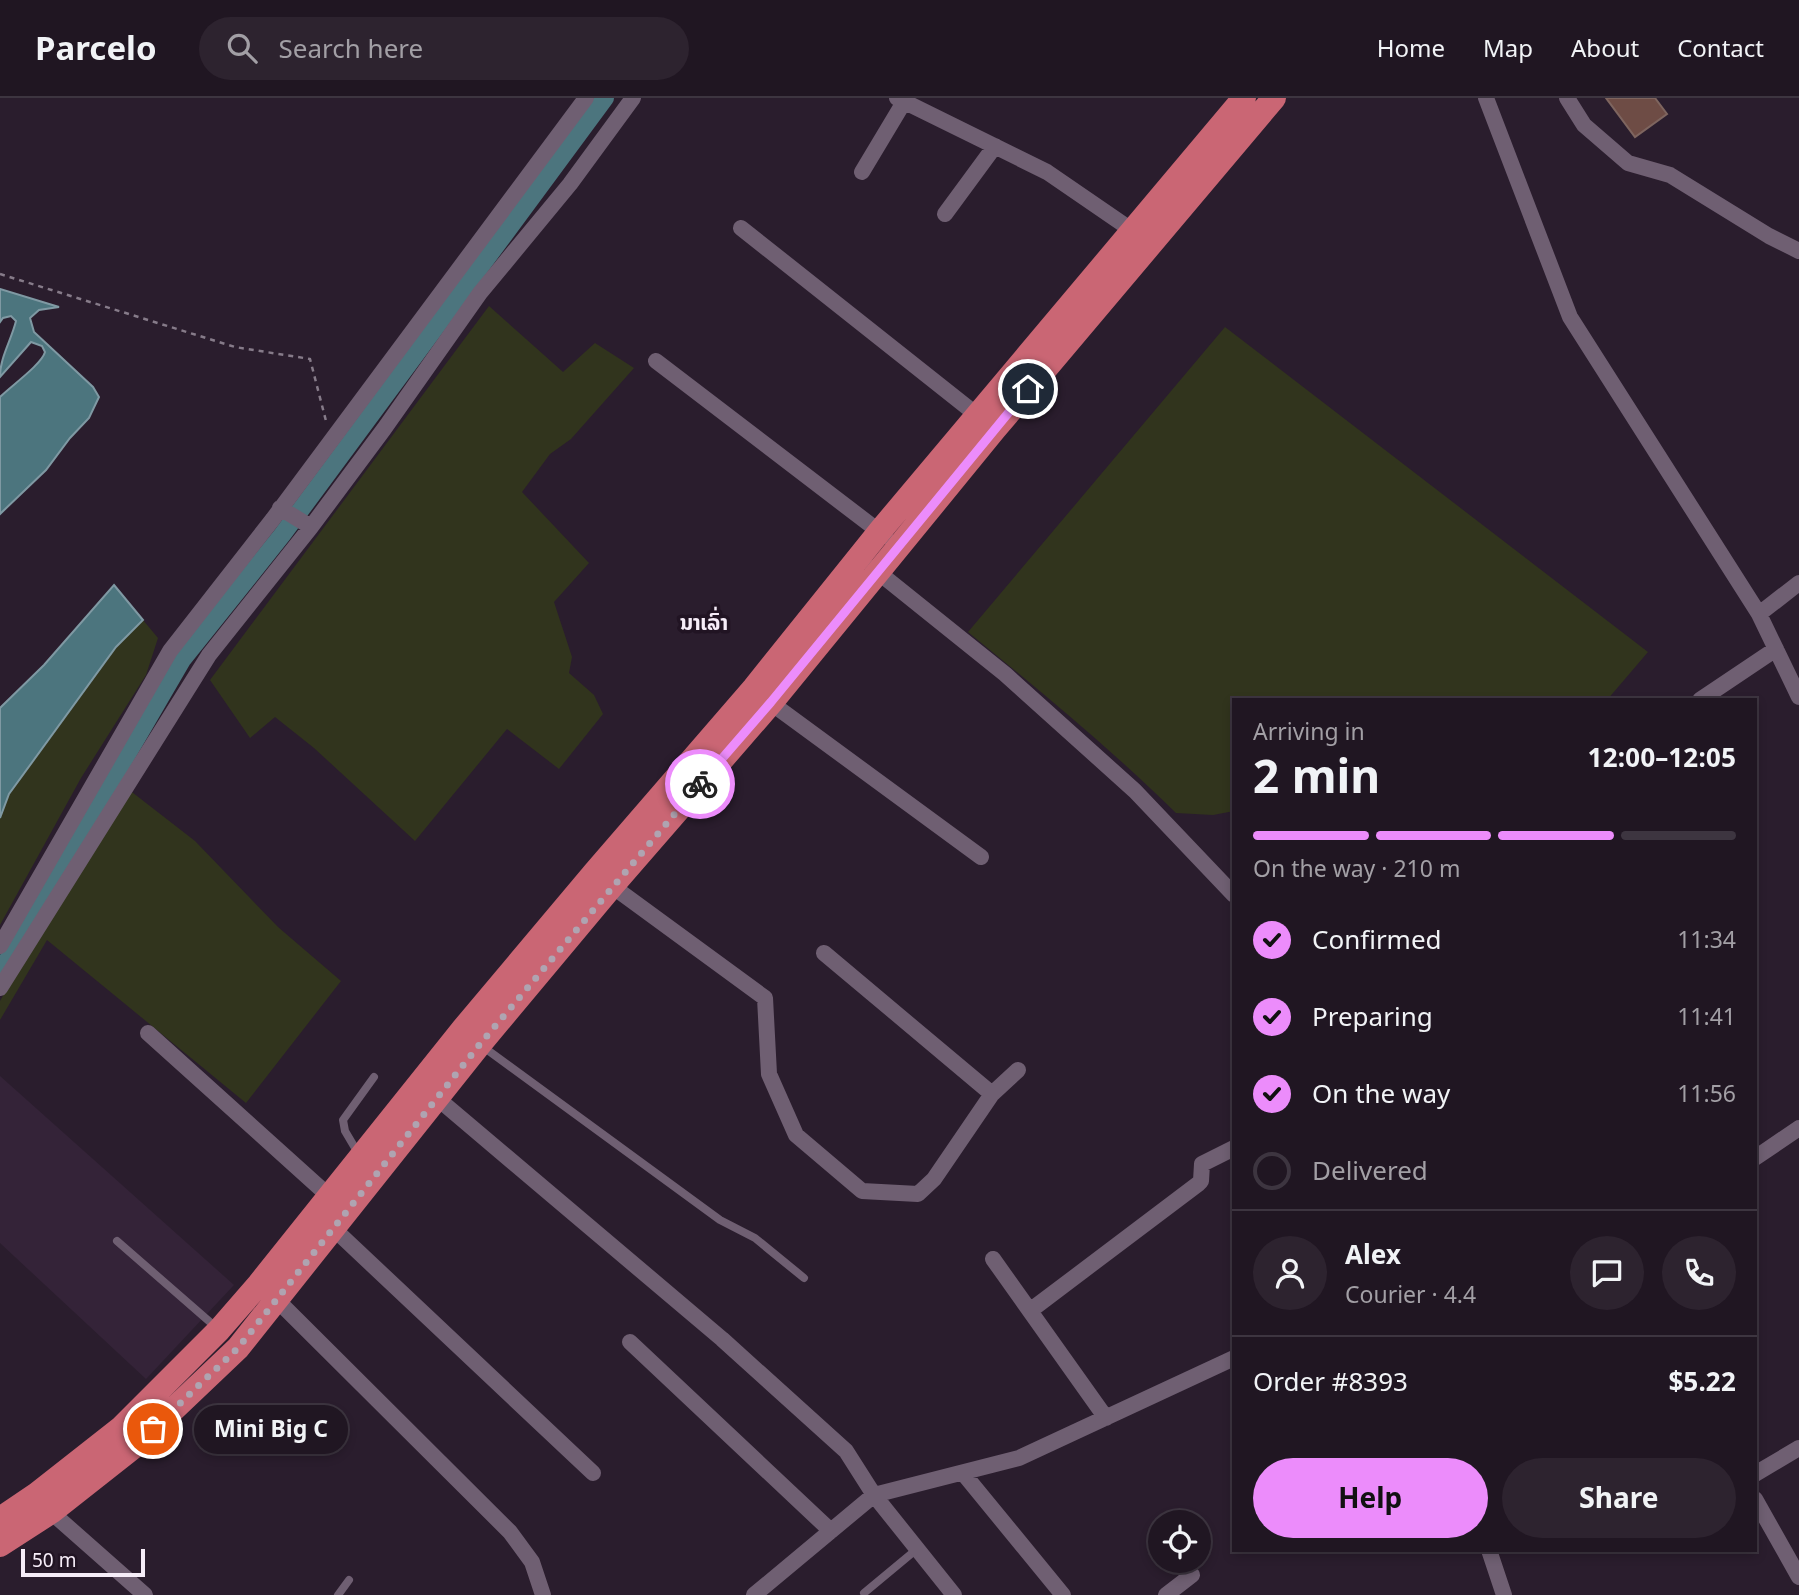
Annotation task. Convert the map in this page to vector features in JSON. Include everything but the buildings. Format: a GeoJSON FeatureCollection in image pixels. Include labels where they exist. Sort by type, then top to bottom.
{"type":"FeatureCollection","features":[{"type":"Feature","properties":{"kind":"highway"},"geometry":{"type":"LineString","coordinates":[[0,1519],[37,1494],[121,1428],[219,1330],[260,1284],[360,1156],[480,1044],[771,702],[976,415],[1244,98]]}},
{"type":"Feature","properties":{"kind":"highway"},"geometry":{"type":"LineString","coordinates":[[889,538],[1273,98]]}},
{"type":"Feature","properties":{"kind":"highway"},"geometry":{"type":"LineString","coordinates":[[0,1545],[51,1512],[136,1445],[238,1348],[378,1170],[498,987],[754,688],[869,564]]}},
{"type":"Feature","properties":{"kind":"street"},"geometry":{"type":"LineString","coordinates":[[0,946],[170,651],[281,508],[586,98]]}},
{"type":"Feature","properties":{"kind":"street"},"geometry":{"type":"LineString","coordinates":[[0,988],[191,681],[311,527],[481,293],[570,184],[633,98]]}},
{"type":"Feature","properties":{"kind":"street"},"geometry":{"type":"LineString","coordinates":[[1486,98],[1570,317],[1759,614],[1799,697]]}},
{"type":"Feature","properties":{"kind":"street"},"geometry":{"type":"LineString","coordinates":[[1567,98],[1584,125],[1628,163],[1670,175],[1769,236],[1799,251]]}},
{"type":"Feature","properties":{"kind":"street"},"geometry":{"type":"LineString","coordinates":[[862,172],[900,100],[1046,172],[1133,231]]}},
{"type":"Feature","properties":{"kind":"street"},"geometry":{"type":"LineString","coordinates":[[945,214],[995,146]]}},
{"type":"Feature","properties":{"kind":"street"},"geometry":{"type":"LineString","coordinates":[[741,228],[976,415]]}},
{"type":"Feature","properties":{"kind":"street"},"geometry":{"type":"LineString","coordinates":[[656,361],[889,538]]}},
{"type":"Feature","properties":{"kind":"street"},"geometry":{"type":"LineString","coordinates":[[281,508],[311,527]]}},
{"type":"Feature","properties":{"kind":"street"},"geometry":{"type":"LineString","coordinates":[[869,564],[1006,674],[1125,782],[1232,893]]}},
{"type":"Feature","properties":{"kind":"street"},"geometry":{"type":"LineString","coordinates":[[1759,614],[1799,583]]}},
{"type":"Feature","properties":{"kind":"street"},"geometry":{"type":"LineString","coordinates":[[1703,698],[1776,649]]}},
{"type":"Feature","properties":{"kind":"street"},"geometry":{"type":"LineString","coordinates":[[771,702],[981,857]]}},
{"type":"Feature","properties":{"kind":"street"},"geometry":{"type":"LineString","coordinates":[[612,886],[765,998],[769,1074],[796,1135],[862,1191],[918,1195],[934,1179],[992,1094],[1018,1070]]}},
{"type":"Feature","properties":{"kind":"street"},"geometry":{"type":"LineString","coordinates":[[824,953],[992,1094]]}},
{"type":"Feature","properties":{"kind":"street"},"geometry":{"type":"LineString","coordinates":[[148,1033],[330,1197]]}},
{"type":"Feature","properties":{"kind":"street"},"geometry":{"type":"LineString","coordinates":[[429,1091],[732,1348],[846,1451],[874,1495],[954,1595]]}},
{"type":"Feature","properties":{"kind":"street"},"geometry":{"type":"LineString","coordinates":[[1757,1157],[1799,1128]]}},
{"type":"Feature","properties":{"kind":"street"},"geometry":{"type":"LineString","coordinates":[[1031,1310],[1198,1184],[1201,1181],[1202,1164],[1232,1149]]}},
{"type":"Feature","properties":{"kind":"street"},"geometry":{"type":"LineString","coordinates":[[333,1228],[593,1473]]}},
{"type":"Feature","properties":{"kind":"street"},"geometry":{"type":"LineString","coordinates":[[992,1259],[1106,1418]]}},
{"type":"Feature","properties":{"kind":"street"},"geometry":{"type":"LineString","coordinates":[[276,1299],[510,1532],[532,1563],[543,1595]]}},
{"type":"Feature","properties":{"kind":"street"},"geometry":{"type":"LineString","coordinates":[[630,1342],[831,1531]]}},
{"type":"Feature","properties":{"kind":"street"},"geometry":{"type":"LineString","coordinates":[[754,1595],[874,1495],[1019,1458],[1232,1359]]}},
{"type":"Feature","properties":{"kind":"street"},"geometry":{"type":"LineString","coordinates":[[1757,1473],[1799,1448]]}},
{"type":"Feature","properties":{"kind":"street"},"geometry":{"type":"LineString","coordinates":[[963,1474],[1063,1595]]}},
{"type":"Feature","properties":{"kind":"street"},"geometry":{"type":"LineString","coordinates":[[1757,1503],[1799,1577]]}},
{"type":"Feature","properties":{"kind":"street"},"geometry":{"type":"LineString","coordinates":[[51,1512],[145,1595]]}},
{"type":"Feature","properties":{"kind":"street"},"geometry":{"type":"LineString","coordinates":[[1490,1552],[1502,1594]]}},
{"type":"Feature","properties":{"kind":"street"},"geometry":{"type":"LineString","coordinates":[[1166,1595],[1192,1575]]}},
{"type":"Feature","properties":{"kind":"lane"},"geometry":{"type":"LineString","coordinates":[[480,1044],[720,1220],[755,1238],[804,1278]]}},
{"type":"Feature","properties":{"kind":"lane"},"geometry":{"type":"LineString","coordinates":[[360,1156],[345,1131],[343,1120],[374,1077]]}},
{"type":"Feature","properties":{"kind":"lane"},"geometry":{"type":"LineString","coordinates":[[117,1241],[219,1330]]}},
{"type":"Feature","properties":{"kind":"lane"},"geometry":{"type":"LineString","coordinates":[[864,1593],[917,1549]]}},
{"type":"Feature","properties":{"kind":"lane"},"geometry":{"type":"LineString","coordinates":[[338,1595],[349,1580]]}},
{"type":"Feature","properties":{"kind":"path"},"geometry":{"type":"LineString","coordinates":[[0,274],[235,347],[310,359],[331,441]]}},
{"type":"Feature","properties":{"kind":"shaded area"},"geometry":{"type":"Polygon","coordinates":[[[0,289],[59,307],[39,310],[30,318],[34,332],[93,387],[99,397],[89,418],[46,470],[0,514],[0,397],[32,369],[45,352],[42,346],[31,342],[0,377],[16,321],[11,316],[0,322],[0,289]]]}},
{"type":"Feature","properties":{"kind":"shaded area"},"geometry":{"type":"Polygon","coordinates":[[[489,306],[563,372],[595,343],[634,368],[571,439],[550,454],[522,492],[589,563],[554,602],[572,657],[569,673],[594,695],[603,714],[559,769],[507,729],[415,841],[314,748],[275,717],[250,738],[210,680],[489,306]]]}},
{"type":"Feature","properties":{"kind":"shaded area"},"geometry":{"type":"Polygon","coordinates":[[[1225,327],[1648,652],[1609,698],[1232,698],[1232,811],[1213,815],[1176,813],[1100,742],[968,632],[1225,327]]]}},
{"type":"Feature","properties":{"kind":"shaded area"},"geometry":{"type":"Polygon","coordinates":[[[114,585],[143,620],[116,647],[9,794],[0,818],[0,708],[44,665],[114,585]]]}},
{"type":"Feature","properties":{"kind":"shaded area"},"geometry":{"type":"Polygon","coordinates":[[[143,620],[158,638],[146,675],[81,778],[0,925],[0,818],[9,794],[116,647],[143,620]]]}},
{"type":"Feature","properties":{"kind":"shaded area"},"geometry":{"type":"Polygon","coordinates":[[[128,789],[195,841],[278,927],[341,981],[246,1103],[47,940],[0,1020],[0,1001],[51,908],[128,789]]]}},
{"type":"Feature","properties":{"kind":"shaded area"},"geometry":{"type":"Polygon","coordinates":[[[0,1076],[234,1285],[146,1379],[0,1243],[0,1076]]]}},
{"type":"Feature","properties":{"kind":"waterway"},"geometry":{"type":"LineString","coordinates":[[0,973],[182,660],[282,535],[605,98]]}},
{"type":"Feature","properties":{"kind":"way so far"},"geometry":{"type":"LineString","coordinates":[[153,1429],[238,1348],[480,1044],[700,784]]}},
{"type":"Feature","properties":{"kind":"place","name":"Mini Big C"},"geometry":{"type":"Point","coordinates":[153,1429]}},
{"type":"Feature","properties":{"kind":"district","name":"ນາເລົ່າ"},"geometry":{"type":"Point","coordinates":[704,622]}},
{"type":"Feature","properties":{"kind":"route"},"geometry":{"type":"LineString","coordinates":[[700,784],[771,702],[1028,389]]}}]}
